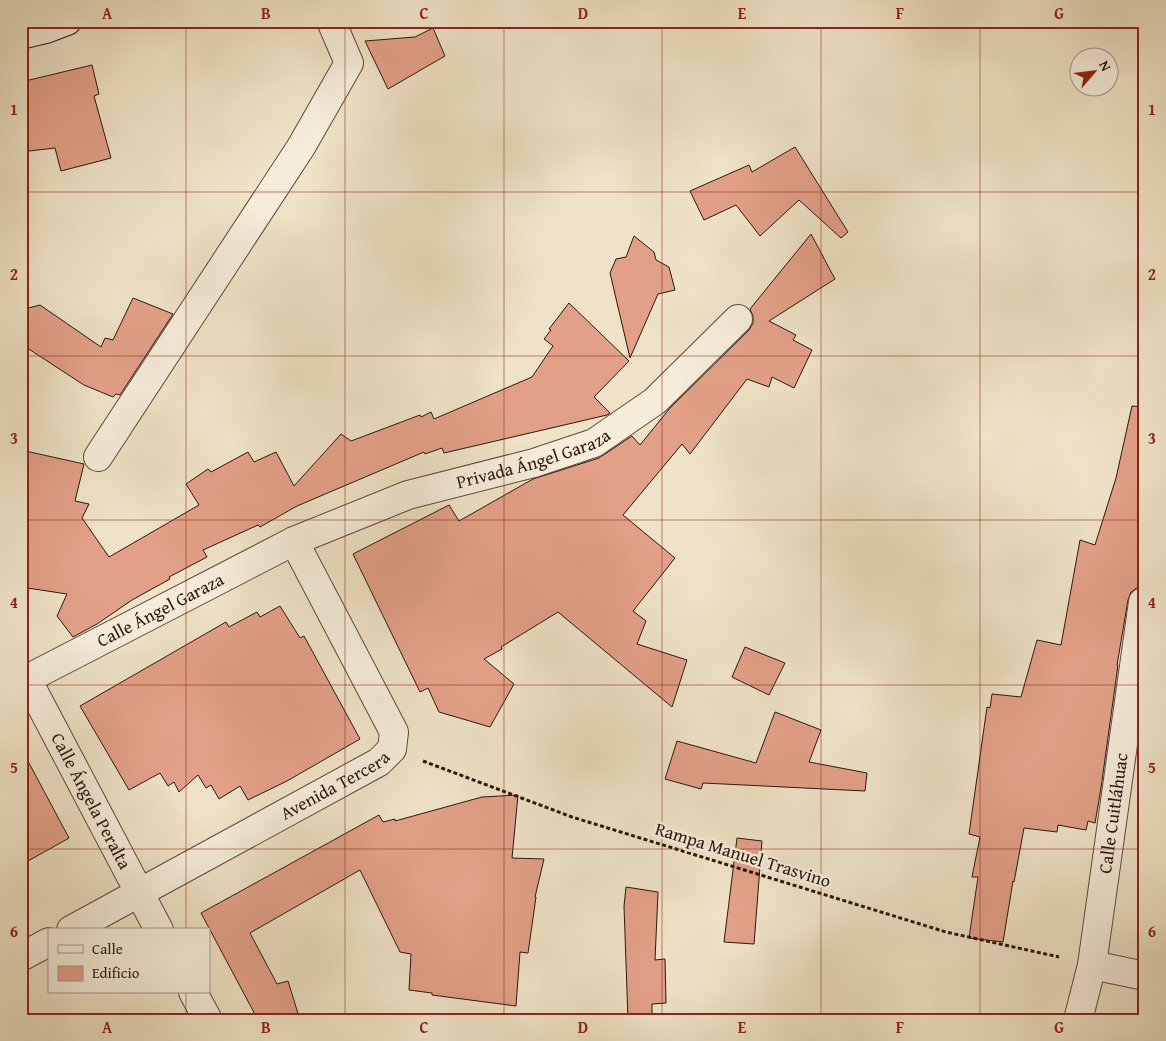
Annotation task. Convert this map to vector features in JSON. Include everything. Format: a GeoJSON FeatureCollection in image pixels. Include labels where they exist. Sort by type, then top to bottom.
{"type":"FeatureCollection","features":[{"type":"Feature","properties":{"kind":"street"},"geometry":{"type":"LineString","coordinates":[[21,35],[46,29],[67,21]]}},
{"type":"Feature","properties":{"kind":"street"},"geometry":{"type":"LineString","coordinates":[[98,457],[301,147],[349,63],[331,21]]}},
{"type":"Feature","properties":{"kind":"street","name":"Privada Ángel Garaza"},"geometry":{"type":"LineString","coordinates":[[294,541],[408,495],[534,463],[594,443],[655,401],[738,319]]}},
{"type":"Feature","properties":{"kind":"street","name":"Calle Ángel Garaza"},"geometry":{"type":"LineString","coordinates":[[24,677],[294,541]]}},
{"type":"Feature","properties":{"kind":"street","name":"Avenida Tercera"},"geometry":{"type":"LineString","coordinates":[[75,928],[380,762],[392,749],[394,732],[294,541]]}},
{"type":"Feature","properties":{"kind":"street","name":"Calle Cuitláhuac"},"geometry":{"type":"LineString","coordinates":[[1078,1020],[1092,964],[1143,602]]}},
{"type":"Feature","properties":{"kind":"street","name":"Calle Ángela Peralta"},"geometry":{"type":"LineString","coordinates":[[24,677],[158,928]]}},
{"type":"Feature","properties":{"kind":"street"},"geometry":{"type":"LineString","coordinates":[[21,957],[48,943]]}},
{"type":"Feature","properties":{"kind":"street"},"geometry":{"type":"LineString","coordinates":[[1092,964],[1145,976]]}},
{"type":"Feature","properties":{"kind":"street"},"geometry":{"type":"LineString","coordinates":[[194,994],[208,1020]]}},
{"type":"Feature","properties":{"kind":"path","name":"Rampa Manuel Trasvino"},"geometry":{"type":"LineString","coordinates":[[392,749],[572,817],[890,915],[946,932],[1092,964]]}},
{"type":"Feature","properties":{"kind":"building"},"geometry":{"type":"Polygon","coordinates":[[[433,28],[445,56],[388,89],[365,41],[415,37],[433,28]]]}},
{"type":"Feature","properties":{"kind":"building"},"geometry":{"type":"Polygon","coordinates":[[[92,65],[99,94],[94,96],[111,158],[61,171],[55,148],[21,152],[21,82],[92,65]]]}},
{"type":"Feature","properties":{"kind":"building"},"geometry":{"type":"Polygon","coordinates":[[[795,147],[848,232],[841,238],[799,200],[760,236],[736,205],[704,220],[690,191],[749,165],[752,172],[795,147]]]}},
{"type":"Feature","properties":{"kind":"building"},"geometry":{"type":"Polygon","coordinates":[[[811,234],[835,279],[769,321],[796,335],[793,340],[812,350],[794,388],[772,377],[769,387],[747,379],[690,454],[682,444],[623,515],[675,558],[633,611],[646,621],[637,644],[687,660],[672,707],[558,612],[484,659],[514,684],[490,727],[439,712],[428,688],[420,692],[353,554],[449,505],[459,521],[533,479],[599,458],[632,436],[640,445],[670,408],[749,330],[753,323],[750,309],[811,234]]]}},
{"type":"Feature","properties":{"kind":"building"},"geometry":{"type":"Polygon","coordinates":[[[634,236],[654,252],[656,260],[669,267],[675,290],[658,294],[630,358],[610,273],[616,259],[626,257],[634,236]]]}},
{"type":"Feature","properties":{"kind":"building"},"geometry":{"type":"Polygon","coordinates":[[[133,298],[173,314],[120,395],[116,394],[113,397],[84,385],[21,344],[21,310],[40,305],[101,347],[105,338],[113,340],[133,298]]]}},
{"type":"Feature","properties":{"kind":"building"},"geometry":{"type":"Polygon","coordinates":[[[569,303],[629,361],[594,397],[610,413],[607,415],[444,453],[442,448],[425,454],[424,452],[297,506],[260,527],[258,525],[203,550],[207,557],[169,577],[170,579],[73,637],[57,616],[67,594],[21,587],[21,450],[84,464],[75,501],[89,504],[82,518],[109,557],[199,505],[186,484],[208,469],[211,472],[248,452],[254,462],[276,452],[294,486],[341,434],[351,441],[431,412],[434,419],[532,377],[553,346],[544,339],[551,330],[549,329],[569,303]]]}},
{"type":"Feature","properties":{"kind":"building"},"geometry":{"type":"Polygon","coordinates":[[[1132,406],[1145,407],[1145,565],[1138,587],[1131,592],[1128,600],[1095,823],[1088,821],[1086,830],[1058,825],[1057,832],[1024,828],[1003,942],[969,938],[978,877],[972,877],[980,837],[969,834],[987,707],[990,708],[992,694],[1021,697],[1037,640],[1061,645],[1080,540],[1095,545],[1116,478],[1132,406]]]}},
{"type":"Feature","properties":{"kind":"building"},"geometry":{"type":"Polygon","coordinates":[[[280,606],[300,638],[304,636],[360,739],[287,781],[248,800],[240,786],[219,799],[211,785],[206,788],[198,775],[179,792],[174,782],[168,786],[160,773],[129,790],[80,706],[226,622],[229,627],[257,612],[260,617],[280,606]]]}},
{"type":"Feature","properties":{"kind":"building"},"geometry":{"type":"Polygon","coordinates":[[[745,647],[785,663],[769,695],[732,677],[745,647]]]}},
{"type":"Feature","properties":{"kind":"building"},"geometry":{"type":"Polygon","coordinates":[[[775,712],[821,730],[809,762],[867,773],[865,791],[703,783],[701,789],[665,779],[677,741],[756,763],[775,712]]]}},
{"type":"Feature","properties":{"kind":"building"},"geometry":{"type":"Polygon","coordinates":[[[21,748],[69,838],[21,865],[21,748]]]}},
{"type":"Feature","properties":{"kind":"building"},"geometry":{"type":"Polygon","coordinates":[[[518,795],[512,858],[544,859],[535,897],[528,953],[520,952],[516,1006],[432,995],[432,993],[409,990],[411,954],[400,952],[360,870],[250,933],[277,984],[288,981],[300,1020],[258,1020],[201,913],[379,815],[383,822],[395,819],[395,821],[482,797],[518,795]]]}},
{"type":"Feature","properties":{"kind":"building"},"geometry":{"type":"Polygon","coordinates":[[[737,838],[762,841],[754,944],[724,942],[737,838]]]}},
{"type":"Feature","properties":{"kind":"building"},"geometry":{"type":"Polygon","coordinates":[[[626,887],[658,892],[655,960],[665,959],[666,1003],[652,1004],[652,1020],[628,1020],[624,906],[626,887]]]}}]}
